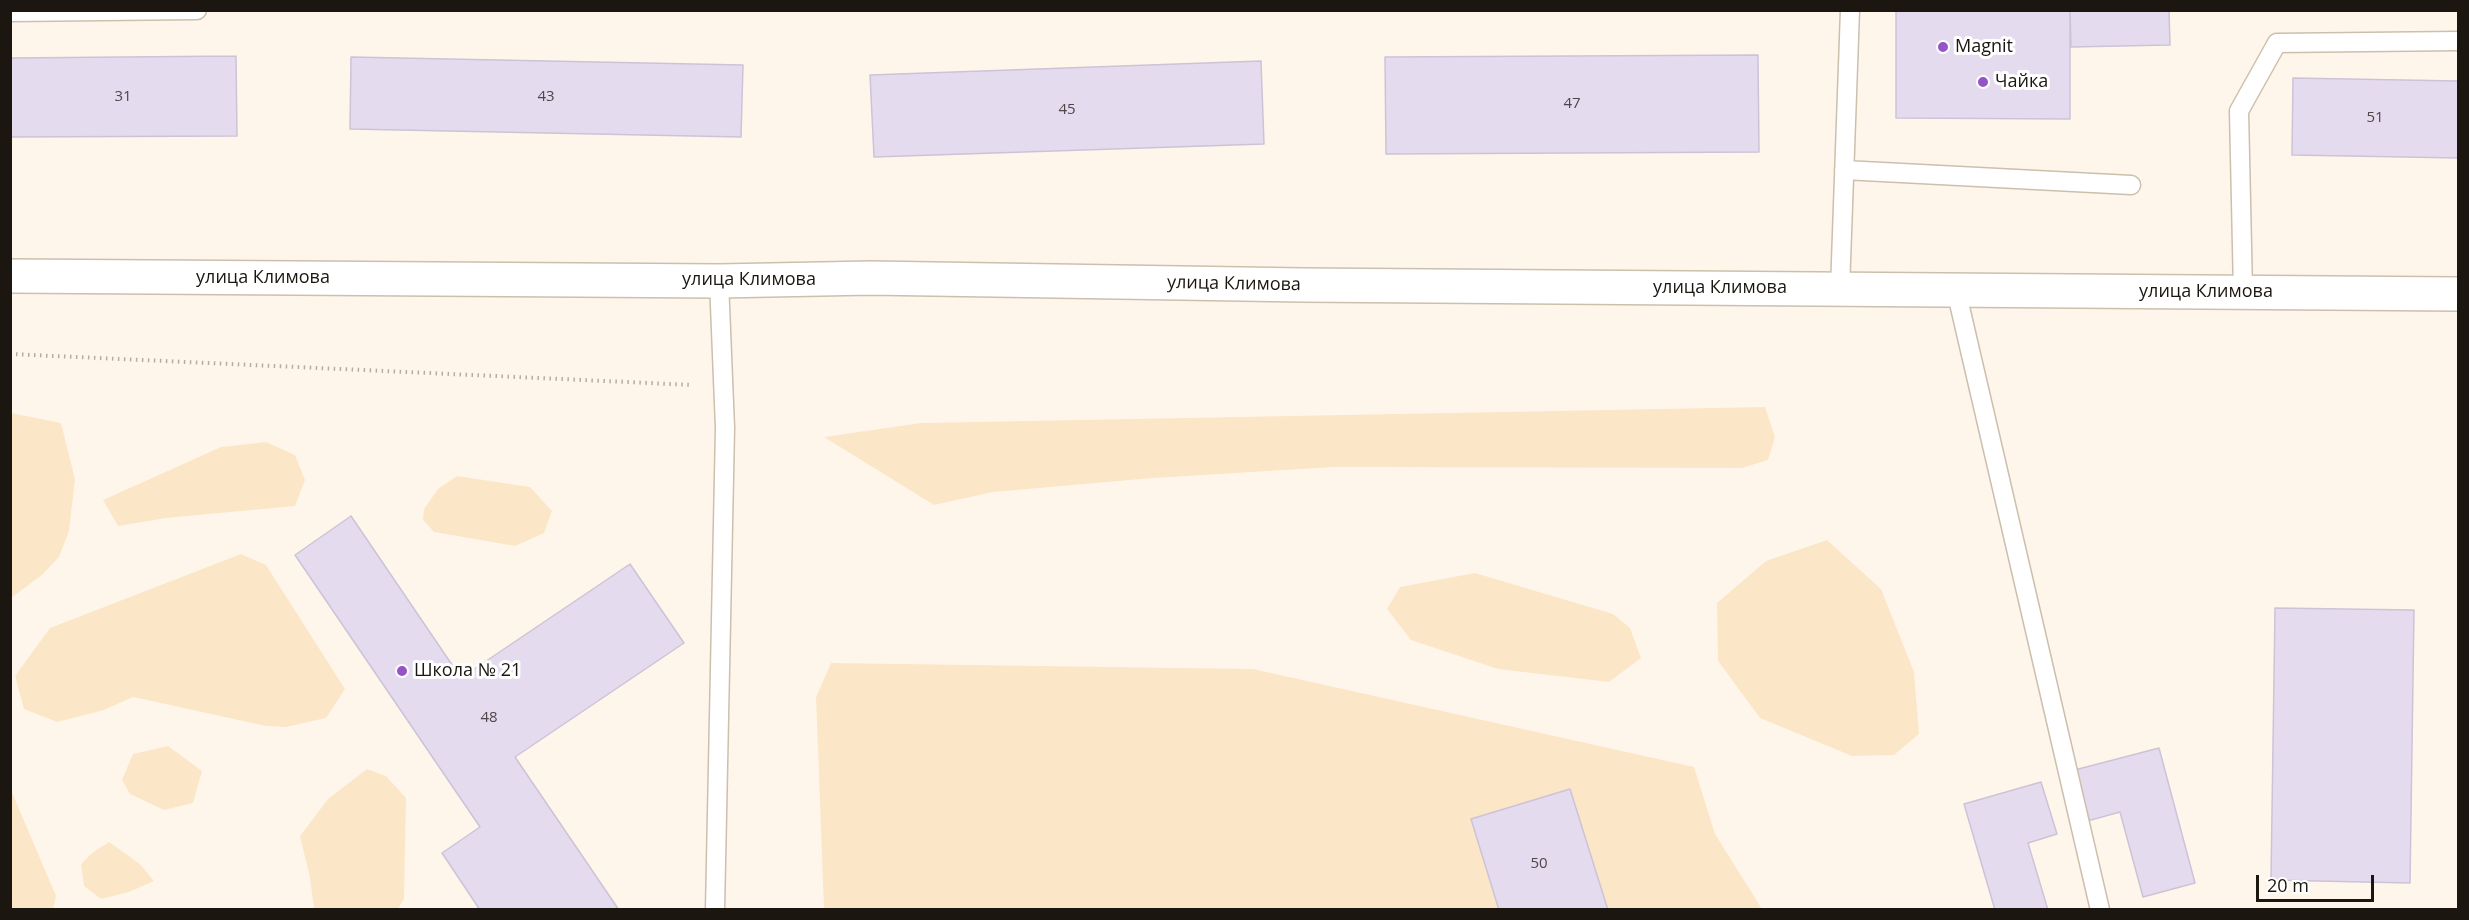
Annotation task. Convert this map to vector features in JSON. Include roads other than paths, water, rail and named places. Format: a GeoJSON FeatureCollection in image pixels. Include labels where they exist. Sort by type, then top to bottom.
{"type":"FeatureCollection","features":[{"type":"Feature","properties":{"kind":"main road","name":"улица Климова"},"geometry":{"type":"LineString","coordinates":[[10,276],[719,281],[871,278],[1327,286],[2458,294]]}},
{"type":"Feature","properties":{"kind":"lane"},"geometry":{"type":"LineString","coordinates":[[10,12],[197,10]]}},
{"type":"Feature","properties":{"kind":"lane"},"geometry":{"type":"LineString","coordinates":[[1840,289],[1850,10]]}},
{"type":"Feature","properties":{"kind":"lane"},"geometry":{"type":"LineString","coordinates":[[2243,292],[2239,111],[2277,43],[2458,41]]}},
{"type":"Feature","properties":{"kind":"lane"},"geometry":{"type":"LineString","coordinates":[[1844,170],[2132,185]]}},
{"type":"Feature","properties":{"kind":"lane"},"geometry":{"type":"LineString","coordinates":[[715,909],[724,440],[719,281]]}},
{"type":"Feature","properties":{"kind":"lane"},"geometry":{"type":"LineString","coordinates":[[1956,290],[2100,909]]}},
{"type":"Feature","properties":{"kind":"place","name":"Magnit"},"geometry":{"type":"Point","coordinates":[1943,47]}},
{"type":"Feature","properties":{"kind":"place","name":"Чайка"},"geometry":{"type":"Point","coordinates":[1983,82]}},
{"type":"Feature","properties":{"kind":"place","name":"Школа № 21"},"geometry":{"type":"Point","coordinates":[402,671]}}]}
